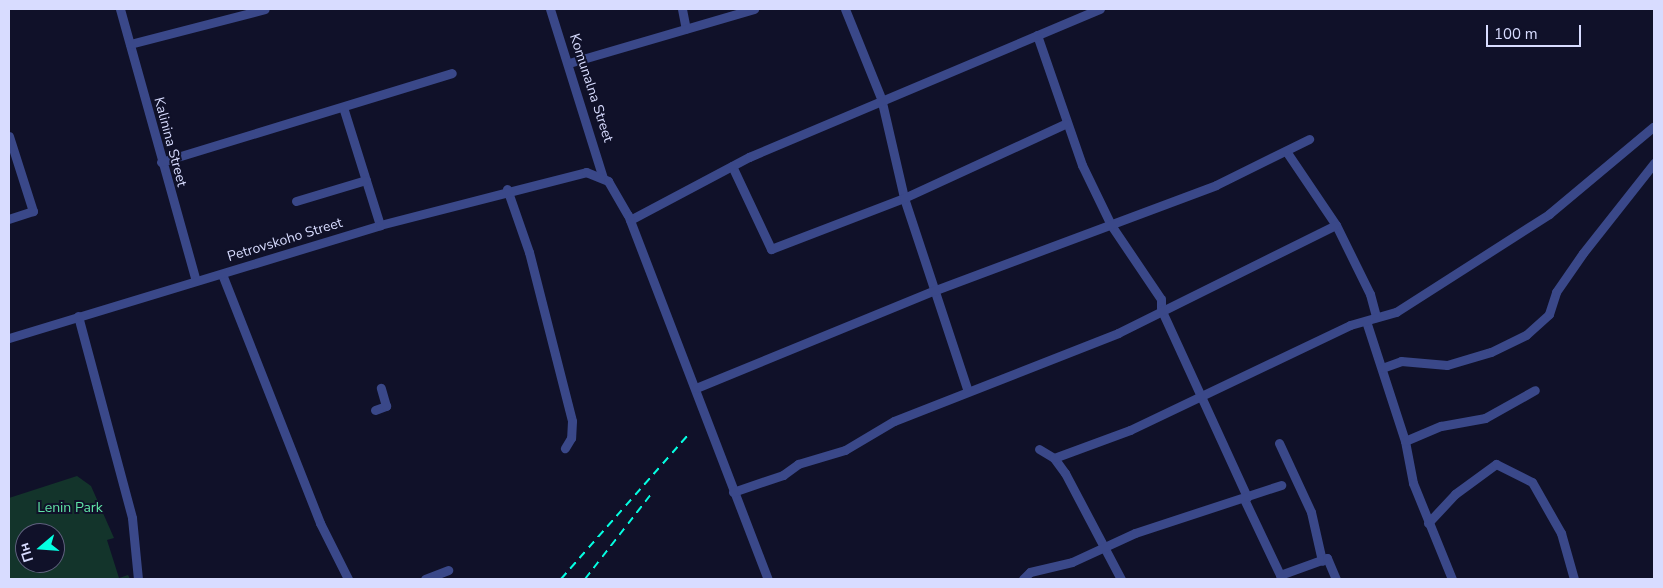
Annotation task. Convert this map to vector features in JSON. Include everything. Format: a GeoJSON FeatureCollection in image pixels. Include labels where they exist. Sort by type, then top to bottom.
{"type":"FeatureCollection","features":[{"type":"Feature","properties":{"kind":"street","name":"Kalinina Street"},"geometry":{"type":"LineString","coordinates":[[120,9],[161,162],[196,281]]}},
{"type":"Feature","properties":{"kind":"street"},"geometry":{"type":"LineString","coordinates":[[130,44],[265,9]]}},
{"type":"Feature","properties":{"kind":"street","name":"Komunalna Street"},"geometry":{"type":"LineString","coordinates":[[550,9],[569,63],[603,178]]}},
{"type":"Feature","properties":{"kind":"street"},"geometry":{"type":"LineString","coordinates":[[682,9],[686,29]]}},
{"type":"Feature","properties":{"kind":"street"},"geometry":{"type":"LineString","coordinates":[[569,63],[754,9]]}},
{"type":"Feature","properties":{"kind":"street"},"geometry":{"type":"LineString","coordinates":[[845,9],[881,98],[904,198],[933,291],[968,391]]}},
{"type":"Feature","properties":{"kind":"street"},"geometry":{"type":"LineString","coordinates":[[630,220],[732,166],[881,98],[1100,9]]}},
{"type":"Feature","properties":{"kind":"street"},"geometry":{"type":"LineString","coordinates":[[1037,35],[1067,123],[1111,225],[1161,299],[1162,309],[1204,396],[1245,498],[1281,577],[1327,558],[1336,579]]}},
{"type":"Feature","properties":{"kind":"street"},"geometry":{"type":"LineString","coordinates":[[161,162],[452,73]]}},
{"type":"Feature","properties":{"kind":"street"},"geometry":{"type":"LineString","coordinates":[[343,107],[380,225]]}},
{"type":"Feature","properties":{"kind":"street"},"geometry":{"type":"LineString","coordinates":[[732,166],[771,249],[904,198],[1067,123]]}},
{"type":"Feature","properties":{"kind":"street"},"geometry":{"type":"LineString","coordinates":[[1054,458],[1204,396],[1263,363],[1376,317],[1396,312],[1548,214],[1653,127]]}},
{"type":"Feature","properties":{"kind":"street"},"geometry":{"type":"LineString","coordinates":[[9,136],[33,211],[9,219]]}},
{"type":"Feature","properties":{"kind":"street"},"geometry":{"type":"LineString","coordinates":[[696,388],[933,291],[1216,185],[1309,139]]}},
{"type":"Feature","properties":{"kind":"street"},"geometry":{"type":"LineString","coordinates":[[1286,151],[1336,225],[1370,294],[1376,317]]}},
{"type":"Feature","properties":{"kind":"street"},"geometry":{"type":"LineString","coordinates":[[1382,368],[1402,361],[1447,365],[1491,352],[1526,335],[1548,314],[1556,292],[1583,253],[1654,163]]}},
{"type":"Feature","properties":{"kind":"street","name":"Petrovskoho Street"},"geometry":{"type":"LineString","coordinates":[[9,338],[380,225],[507,189],[570,173],[603,178]]}},
{"type":"Feature","properties":{"kind":"street"},"geometry":{"type":"LineString","coordinates":[[603,178],[616,190],[630,220],[768,579]]}},
{"type":"Feature","properties":{"kind":"street"},"geometry":{"type":"LineString","coordinates":[[296,201],[366,180]]}},
{"type":"Feature","properties":{"kind":"street"},"geometry":{"type":"LineString","coordinates":[[507,189],[528,252],[572,421],[571,438],[565,448]]}},
{"type":"Feature","properties":{"kind":"street"},"geometry":{"type":"LineString","coordinates":[[733,492],[783,475],[798,464],[845,450],[894,421],[1118,333],[1162,309],[1286,253],[1336,225]]}},
{"type":"Feature","properties":{"kind":"street"},"geometry":{"type":"LineString","coordinates":[[222,274],[320,523],[348,579]]}},
{"type":"Feature","properties":{"kind":"street"},"geometry":{"type":"LineString","coordinates":[[78,316],[132,518],[138,579]]}},
{"type":"Feature","properties":{"kind":"street"},"geometry":{"type":"LineString","coordinates":[[1366,321],[1405,441],[1413,483],[1428,524],[1452,579]]}},
{"type":"Feature","properties":{"kind":"street"},"geometry":{"type":"LineString","coordinates":[[375,410],[386,406],[381,388]]}},
{"type":"Feature","properties":{"kind":"street"},"geometry":{"type":"LineString","coordinates":[[1405,441],[1441,426],[1485,418],[1535,390]]}},
{"type":"Feature","properties":{"kind":"street"},"geometry":{"type":"LineString","coordinates":[[1278,442],[1311,512],[1322,560]]}},
{"type":"Feature","properties":{"kind":"street"},"geometry":{"type":"LineString","coordinates":[[1039,449],[1054,458],[1105,547],[1121,579]]}},
{"type":"Feature","properties":{"kind":"street"},"geometry":{"type":"LineString","coordinates":[[1428,524],[1455,494],[1496,464],[1532,482],[1561,533],[1574,579]]}},
{"type":"Feature","properties":{"kind":"street"},"geometry":{"type":"LineString","coordinates":[[1024,579],[1030,572],[1072,562],[1105,547],[1281,485]]}},
{"type":"Feature","properties":{"kind":"street"},"geometry":{"type":"LineString","coordinates":[[425,579],[448,570]]}},
{"type":"Feature","properties":{"kind":"green space","name":"Lenin Park"},"geometry":{"type":"Polygon","coordinates":[[[77,476],[91,486],[114,538],[107,540],[119,578],[128,575],[130,579],[9,579],[9,498],[77,476]]]}},
{"type":"Feature","properties":{"kind":"railway"},"geometry":{"type":"LineString","coordinates":[[561,579],[689,434]]}},
{"type":"Feature","properties":{"kind":"railway"},"geometry":{"type":"LineString","coordinates":[[585,579],[652,493]]}}]}
